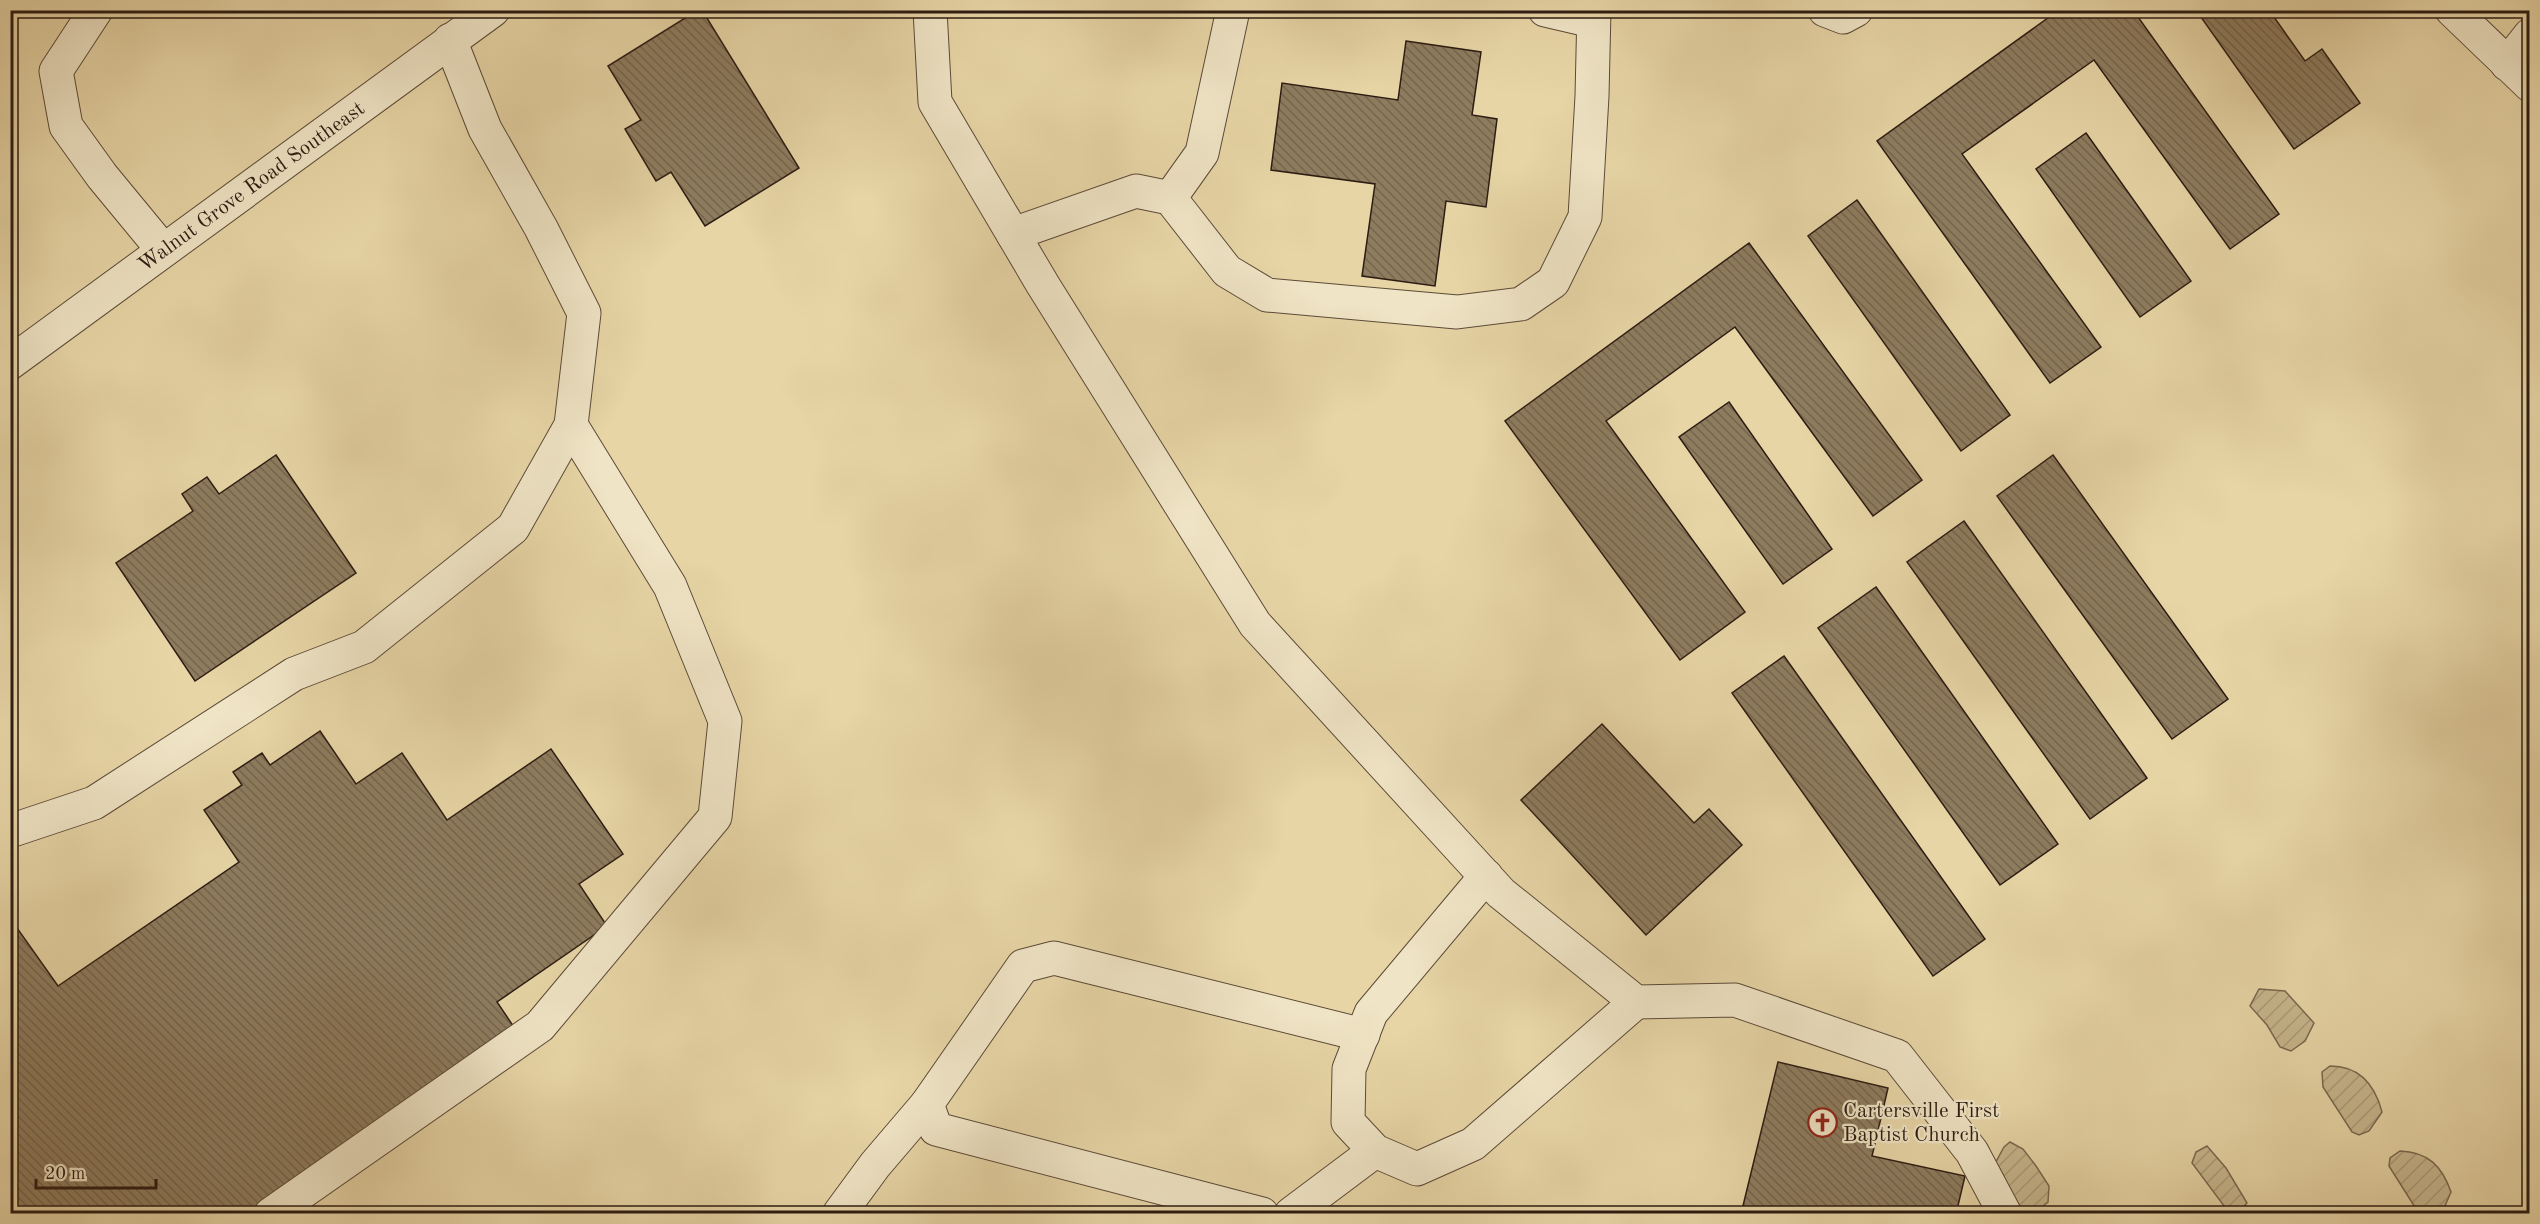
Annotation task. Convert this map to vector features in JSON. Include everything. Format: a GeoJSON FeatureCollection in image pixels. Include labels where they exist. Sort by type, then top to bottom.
{"type":"FeatureCollection","features":[{"type":"Feature","properties":{"kind":"street"},"geometry":{"type":"LineString","coordinates":[[96,10],[56,71],[66,126],[102,176],[163,250]]}},
{"type":"Feature","properties":{"kind":"street","name":"Walnut Grove Road Southeast"},"geometry":{"type":"LineString","coordinates":[[10,363],[493,10]]}},
{"type":"Feature","properties":{"kind":"street"},"geometry":{"type":"LineString","coordinates":[[930,10],[935,102],[1013,234],[1255,624],[1501,893],[1636,1002]]}},
{"type":"Feature","properties":{"kind":"street"},"geometry":{"type":"LineString","coordinates":[[1170,198],[1202,153],[1233,10]]}},
{"type":"Feature","properties":{"kind":"street"},"geometry":{"type":"LineString","coordinates":[[1013,234],[1136,191],[1170,198],[1227,271],[1267,294],[1457,312],[1521,304],[1553,282],[1585,217],[1592,96],[1593,16],[1545,10]]}},
{"type":"Feature","properties":{"kind":"street"},"geometry":{"type":"LineString","coordinates":[[1825,10],[1843,17],[1856,10]]}},
{"type":"Feature","properties":{"kind":"street"},"geometry":{"type":"LineString","coordinates":[[2452,10],[2518,74],[2529,35]]}},
{"type":"Feature","properties":{"kind":"street"},"geometry":{"type":"LineString","coordinates":[[10,831],[94,803],[294,674],[364,647],[513,528],[571,425],[584,313],[541,228],[485,129],[450,40]]}},
{"type":"Feature","properties":{"kind":"street"},"geometry":{"type":"LineString","coordinates":[[271,1214],[540,1026],[715,817],[725,721],[670,586],[571,425]]}},
{"type":"Feature","properties":{"kind":"street"},"geometry":{"type":"LineString","coordinates":[[1486,876],[1371,1013],[1349,1069],[1348,1122],[1375,1151],[1417,1169],[1473,1144],[1636,1002],[1735,1000],[1897,1056],[1972,1152],[2004,1214]]}},
{"type":"Feature","properties":{"kind":"street"},"geometry":{"type":"LineString","coordinates":[[839,1214],[875,1165],[927,1104],[1023,966],[1054,958],[1363,1035]]}},
{"type":"Feature","properties":{"kind":"street"},"geometry":{"type":"LineString","coordinates":[[927,1104],[936,1129],[1262,1214]]}},
{"type":"Feature","properties":{"kind":"street"},"geometry":{"type":"LineString","coordinates":[[1291,1214],[1375,1151]]}},
{"type":"Feature","properties":{"kind":"shaded area"},"geometry":{"type":"Polygon","coordinates":[[[2259,989],[2285,991],[2314,1023],[2305,1041],[2291,1051],[2280,1047],[2267,1025],[2250,1006],[2259,989]]]}},
{"type":"Feature","properties":{"kind":"shaded area"},"geometry":{"type":"Polygon","coordinates":[[[2330,1066],[2349,1069],[2357,1073],[2375,1093],[2382,1112],[2369,1131],[2359,1135],[2352,1132],[2323,1087],[2322,1072],[2330,1066]]]}},
{"type":"Feature","properties":{"kind":"shaded area"},"geometry":{"type":"Polygon","coordinates":[[[2010,1142],[2023,1149],[2049,1186],[2048,1202],[2038,1210],[2017,1207],[1991,1171],[2004,1147],[2010,1142]]]}},
{"type":"Feature","properties":{"kind":"shaded area"},"geometry":{"type":"Polygon","coordinates":[[[2207,1146],[2226,1168],[2247,1203],[2240,1211],[2232,1213],[2227,1210],[2192,1163],[2196,1152],[2207,1146]]]}},
{"type":"Feature","properties":{"kind":"shaded area"},"geometry":{"type":"Polygon","coordinates":[[[2400,1151],[2419,1154],[2433,1162],[2443,1175],[2451,1192],[2444,1208],[2437,1213],[2418,1212],[2389,1166],[2390,1158],[2400,1151]]]}},
{"type":"Feature","properties":{"kind":"building"},"geometry":{"type":"Polygon","coordinates":[[[698,10],[702,10],[799,168],[705,226],[671,172],[656,181],[625,129],[641,120],[608,66],[698,10]]]}},
{"type":"Feature","properties":{"kind":"building"},"geometry":{"type":"Polygon","coordinates":[[[2059,10],[2133,10],[2279,214],[2230,249],[2094,60],[1962,154],[2101,347],[2050,383],[1877,141],[2059,10]]]}},
{"type":"Feature","properties":{"kind":"building"},"geometry":{"type":"Polygon","coordinates":[[[2196,10],[2269,10],[2305,61],[2322,49],[2360,103],[2294,149],[2196,10]]]}},
{"type":"Feature","properties":{"kind":"building"},"geometry":{"type":"Polygon","coordinates":[[[1406,41],[1481,52],[1472,115],[1497,119],[1486,207],[1446,201],[1435,286],[1362,276],[1375,184],[1271,170],[1282,83],[1398,100],[1406,41]]]}},
{"type":"Feature","properties":{"kind":"building"},"geometry":{"type":"Polygon","coordinates":[[[2086,133],[2191,281],[2140,317],[2036,169],[2086,133]]]}},
{"type":"Feature","properties":{"kind":"building"},"geometry":{"type":"Polygon","coordinates":[[[1857,200],[2010,415],[1961,451],[1808,236],[1857,200]]]}},
{"type":"Feature","properties":{"kind":"building"},"geometry":{"type":"Polygon","coordinates":[[[1749,243],[1922,480],[1873,516],[1735,327],[1606,421],[1745,612],[1680,660],[1505,421],[1749,243]]]}},
{"type":"Feature","properties":{"kind":"building"},"geometry":{"type":"Polygon","coordinates":[[[1729,402],[1832,549],[1783,584],[1679,437],[1729,402]]]}},
{"type":"Feature","properties":{"kind":"building"},"geometry":{"type":"Polygon","coordinates":[[[276,455],[356,573],[195,681],[116,563],[193,511],[182,494],[207,477],[219,494],[276,455]]]}},
{"type":"Feature","properties":{"kind":"building"},"geometry":{"type":"Polygon","coordinates":[[[2053,455],[2228,699],[2172,739],[1997,496],[2053,455]]]}},
{"type":"Feature","properties":{"kind":"building"},"geometry":{"type":"Polygon","coordinates":[[[1964,521],[2147,778],[2090,819],[1907,562],[1964,521]]]}},
{"type":"Feature","properties":{"kind":"building"},"geometry":{"type":"Polygon","coordinates":[[[1876,587],[2058,844],[2000,885],[1818,628],[1876,587]]]}},
{"type":"Feature","properties":{"kind":"building"},"geometry":{"type":"Polygon","coordinates":[[[1784,656],[1985,939],[1933,976],[1732,693],[1784,656]]]}},
{"type":"Feature","properties":{"kind":"building"},"geometry":{"type":"Polygon","coordinates":[[[1602,724],[1694,823],[1709,809],[1742,845],[1646,935],[1521,800],[1602,724]]]}},
{"type":"Feature","properties":{"kind":"building"},"geometry":{"type":"Polygon","coordinates":[[[320,731],[356,784],[402,753],[447,820],[551,749],[623,854],[579,884],[607,926],[497,1002],[520,1036],[261,1214],[10,1214],[10,918],[58,986],[239,862],[204,810],[242,785],[233,772],[262,753],[270,765],[320,731]]]}},
{"type":"Feature","properties":{"kind":"building","name":"Cartersville First Baptist Church"},"geometry":{"type":"Polygon","coordinates":[[[1778,1062],[1888,1088],[1872,1156],[1965,1176],[1956,1214],[1741,1214],[1778,1062]]]}},
{"type":"Feature","properties":{"kind":"place","name":"Cartersville First Baptist Church"},"geometry":{"type":"Point","coordinates":[1822,1122]}}]}
